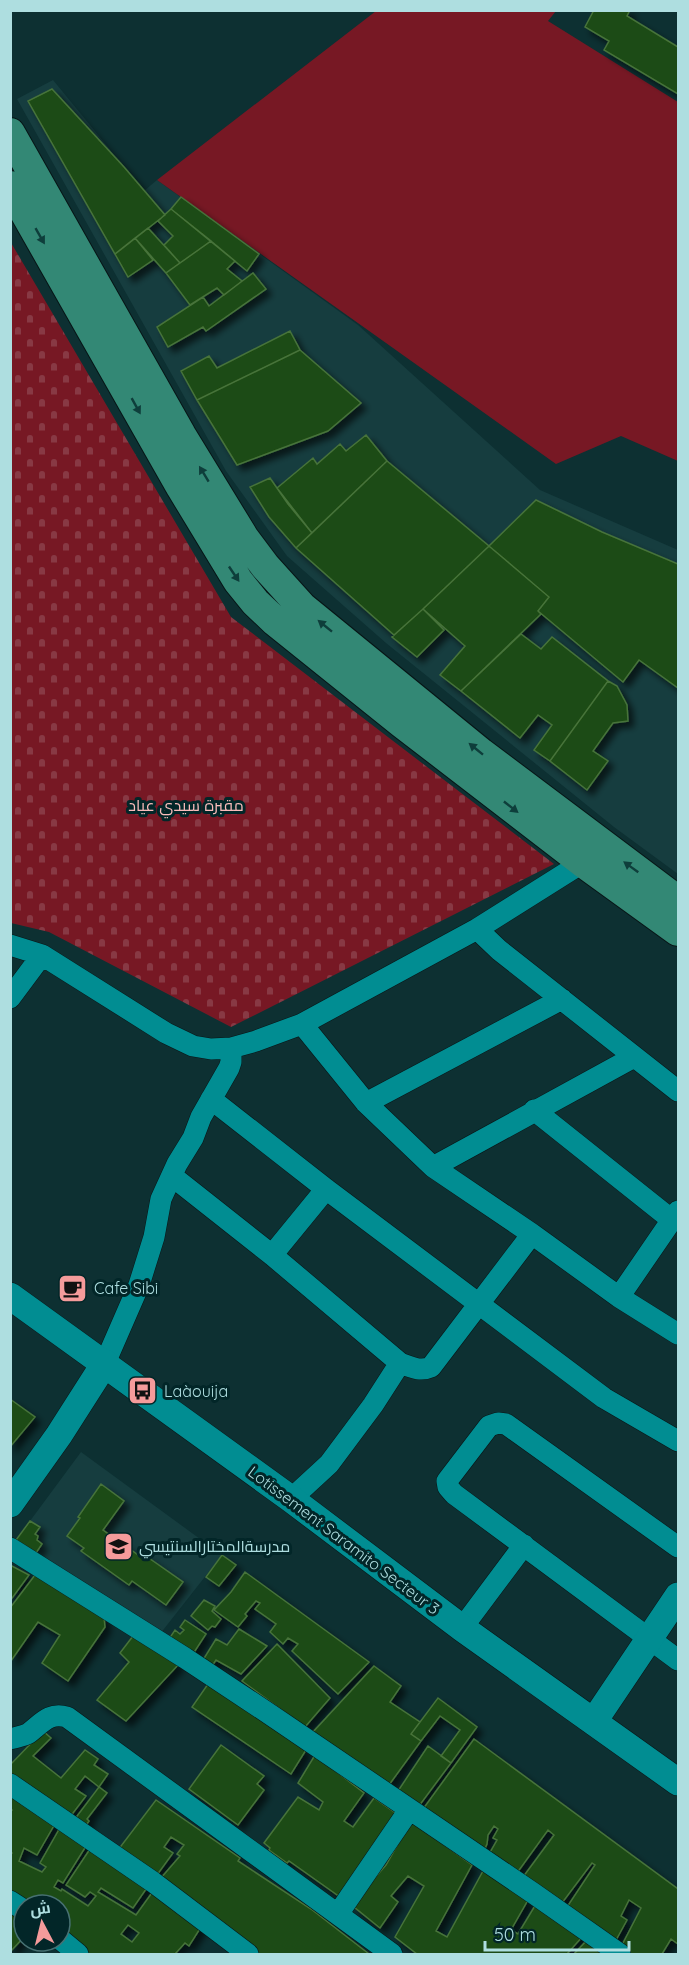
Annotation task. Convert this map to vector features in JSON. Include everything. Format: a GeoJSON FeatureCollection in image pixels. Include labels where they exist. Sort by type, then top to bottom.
{"type":"FeatureCollection","features":[{"type":"Feature","properties":{"kind":"main road"},"geometry":{"type":"LineString","coordinates":[[10,133],[170,441]]}},
{"type":"Feature","properties":{"kind":"main road"},"geometry":{"type":"LineString","coordinates":[[10,186],[170,441],[265,566],[302,607],[410,713],[481,753],[678,931]]}},
{"type":"Feature","properties":{"kind":"main road"},"geometry":{"type":"LineString","coordinates":[[594,855],[678,901]]}},
{"type":"Feature","properties":{"kind":"street"},"geometry":{"type":"LineString","coordinates":[[10,945],[42,955],[166,1033],[193,1046],[211,1049],[231,1048],[302,1024],[477,929],[594,855]]}},
{"type":"Feature","properties":{"kind":"street"},"geometry":{"type":"LineString","coordinates":[[477,929],[499,950],[634,1057],[675,1079]]}},
{"type":"Feature","properties":{"kind":"street"},"geometry":{"type":"LineString","coordinates":[[10,998],[42,955]]}},
{"type":"Feature","properties":{"kind":"street"},"geometry":{"type":"LineString","coordinates":[[366,1102],[562,999]]}},
{"type":"Feature","properties":{"kind":"street"},"geometry":{"type":"LineString","coordinates":[[302,1024],[366,1102],[433,1167],[532,1234],[619,1298],[678,1334]]}},
{"type":"Feature","properties":{"kind":"street"},"geometry":{"type":"LineString","coordinates":[[10,1504],[59,1435],[105,1363],[139,1285],[154,1237],[161,1199],[193,1138],[201,1117],[229,1068],[231,1048]]}},
{"type":"Feature","properties":{"kind":"street"},"geometry":{"type":"LineString","coordinates":[[433,1167],[634,1057]]}},
{"type":"Feature","properties":{"kind":"street"},"geometry":{"type":"LineString","coordinates":[[211,1099],[326,1189],[604,1398],[678,1441]]}},
{"type":"Feature","properties":{"kind":"street"},"geometry":{"type":"LineString","coordinates":[[534,1110],[675,1216],[619,1298]]}},
{"type":"Feature","properties":{"kind":"street"},"geometry":{"type":"LineString","coordinates":[[172,1176],[273,1255],[400,1364],[417,1369],[424,1370],[431,1367],[532,1234]]}},
{"type":"Feature","properties":{"kind":"street"},"geometry":{"type":"LineString","coordinates":[[273,1255],[326,1189]]}},
{"type":"Feature","properties":{"kind":"street","name":"Lotissement Saramito Secteur 3"},"geometry":{"type":"LineString","coordinates":[[10,1296],[291,1499],[462,1628],[678,1782]]}},
{"type":"Feature","properties":{"kind":"street"},"geometry":{"type":"LineString","coordinates":[[291,1499],[329,1464],[400,1364]]}},
{"type":"Feature","properties":{"kind":"street"},"geometry":{"type":"LineString","coordinates":[[678,1547],[506,1425],[498,1423],[489,1426],[447,1481],[448,1487],[454,1494],[678,1660]]}},
{"type":"Feature","properties":{"kind":"street"},"geometry":{"type":"LineString","coordinates":[[462,1628],[524,1545]]}},
{"type":"Feature","properties":{"kind":"street"},"geometry":{"type":"LineString","coordinates":[[10,1548],[195,1665],[620,1954]]}},
{"type":"Feature","properties":{"kind":"street"},"geometry":{"type":"LineString","coordinates":[[594,1721],[678,1596]]}},
{"type":"Feature","properties":{"kind":"street"},"geometry":{"type":"LineString","coordinates":[[10,1739],[27,1734],[44,1719],[58,1715],[67,1717],[392,1954]]}},
{"type":"Feature","properties":{"kind":"street"},"geometry":{"type":"LineString","coordinates":[[10,1784],[153,1882],[248,1954]]}},
{"type":"Feature","properties":{"kind":"street"},"geometry":{"type":"LineString","coordinates":[[338,1914],[409,1810]]}},
{"type":"Feature","properties":{"kind":"shaded area"},"geometry":{"type":"Polygon","coordinates":[[[53,80],[144,191],[157,180],[358,325],[540,490],[678,550],[678,874],[614,827],[386,643],[287,556],[226,471],[17,99],[53,80]]]}},
{"type":"Feature","properties":{"kind":"shaded area","name":"مدرسةالمختارالسنتيسي"},"geometry":{"type":"Polygon","coordinates":[[[81,1452],[222,1555],[160,1634],[16,1540],[81,1452]]]}},
{"type":"Feature","properties":{"kind":"green space"},"geometry":{"type":"Polygon","coordinates":[[[376,11],[556,11],[548,21],[678,102],[678,461],[621,436],[556,464],[157,180],[376,11]]]}},
{"type":"Feature","properties":{"kind":"green space","name":"مقبرة سيدي عياد"},"geometry":{"type":"Polygon","coordinates":[[[10,241],[231,617],[554,864],[231,1027],[49,932],[11,923],[10,241]]]}},
{"type":"Feature","properties":{"kind":"building"},"geometry":{"type":"Polygon","coordinates":[[[594,10],[630,10],[627,16],[678,47],[678,94],[604,50],[609,41],[585,27],[594,10]]]}},
{"type":"Feature","properties":{"kind":"building"},"geometry":{"type":"Polygon","coordinates":[[[52,89],[165,215],[115,254],[28,101],[52,89]]]}},
{"type":"Feature","properties":{"kind":"building"},"geometry":{"type":"Polygon","coordinates":[[[181,197],[259,254],[247,271],[171,209],[181,197]]]}},
{"type":"Feature","properties":{"kind":"building"},"geometry":{"type":"Polygon","coordinates":[[[171,209],[211,241],[180,263],[164,245],[173,236],[158,221],[171,209]]]}},
{"type":"Feature","properties":{"kind":"building"},"geometry":{"type":"Polygon","coordinates":[[[148,228],[180,263],[166,273],[135,238],[148,228]]]}},
{"type":"Feature","properties":{"kind":"building"},"geometry":{"type":"Polygon","coordinates":[[[135,238],[153,260],[128,277],[115,254],[135,238]]]}},
{"type":"Feature","properties":{"kind":"building"},"geometry":{"type":"Polygon","coordinates":[[[211,241],[235,261],[227,269],[242,281],[224,295],[217,288],[190,305],[166,273],[211,241]]]}},
{"type":"Feature","properties":{"kind":"building"},"geometry":{"type":"Polygon","coordinates":[[[253,273],[266,289],[206,331],[203,327],[168,347],[157,327],[203,297],[209,306],[253,273]]]}},
{"type":"Feature","properties":{"kind":"building"},"geometry":{"type":"Polygon","coordinates":[[[290,331],[300,350],[197,400],[181,371],[209,356],[217,368],[290,331]]]}},
{"type":"Feature","properties":{"kind":"building"},"geometry":{"type":"Polygon","coordinates":[[[300,350],[361,403],[328,431],[237,465],[197,400],[300,350]]]}},
{"type":"Feature","properties":{"kind":"building"},"geometry":{"type":"Polygon","coordinates":[[[366,435],[387,461],[312,533],[277,488],[313,458],[317,464],[340,444],[346,451],[366,435]]]}},
{"type":"Feature","properties":{"kind":"building"},"geometry":{"type":"Polygon","coordinates":[[[387,461],[489,546],[394,635],[296,548],[387,461]]]}},
{"type":"Feature","properties":{"kind":"building"},"geometry":{"type":"Polygon","coordinates":[[[270,478],[312,533],[296,548],[269,517],[250,487],[270,478]]]}},
{"type":"Feature","properties":{"kind":"building"},"geometry":{"type":"Polygon","coordinates":[[[536,500],[602,532],[678,564],[678,688],[639,660],[623,682],[538,611],[549,597],[489,546],[536,500]]]}},
{"type":"Feature","properties":{"kind":"building"},"geometry":{"type":"Polygon","coordinates":[[[489,546],[549,597],[538,611],[541,614],[461,691],[440,675],[465,646],[423,609],[489,546]]]}},
{"type":"Feature","properties":{"kind":"building"},"geometry":{"type":"Polygon","coordinates":[[[423,609],[444,630],[417,657],[392,637],[423,609]]]}},
{"type":"Feature","properties":{"kind":"building"},"geometry":{"type":"Polygon","coordinates":[[[521,634],[541,649],[552,637],[608,681],[550,761],[534,750],[552,725],[538,715],[520,738],[461,691],[521,634]]]}},
{"type":"Feature","properties":{"kind":"building"},"geometry":{"type":"Polygon","coordinates":[[[608,681],[617,686],[627,705],[628,721],[613,723],[593,751],[608,761],[587,790],[550,761],[608,681]]]}},
{"type":"Feature","properties":{"kind":"building"},"geometry":{"type":"Polygon","coordinates":[[[10,1399],[35,1417],[10,1447],[10,1399]]]}},
{"type":"Feature","properties":{"kind":"building"},"geometry":{"type":"Polygon","coordinates":[[[101,1484],[124,1501],[103,1530],[141,1557],[143,1554],[183,1582],[166,1605],[132,1581],[129,1585],[81,1551],[84,1548],[67,1536],[101,1484]]]}},
{"type":"Feature","properties":{"kind":"building"},"geometry":{"type":"Polygon","coordinates":[[[30,1521],[40,1527],[35,1534],[38,1536],[37,1540],[42,1544],[36,1553],[16,1540],[30,1521]]]}},
{"type":"Feature","properties":{"kind":"building"},"geometry":{"type":"Polygon","coordinates":[[[222,1555],[236,1565],[219,1586],[206,1577],[222,1555]]]}},
{"type":"Feature","properties":{"kind":"building"},"geometry":{"type":"Polygon","coordinates":[[[10,1565],[29,1575],[10,1601],[10,1565]]]}},
{"type":"Feature","properties":{"kind":"building"},"geometry":{"type":"Polygon","coordinates":[[[245,1572],[369,1662],[338,1694],[292,1651],[298,1644],[288,1638],[283,1644],[270,1632],[276,1624],[255,1609],[260,1603],[256,1601],[238,1627],[214,1610],[245,1572]]]}},
{"type":"Feature","properties":{"kind":"building"},"geometry":{"type":"Polygon","coordinates":[[[35,1575],[104,1617],[105,1627],[68,1681],[42,1663],[60,1635],[38,1622],[11,1661],[10,1608],[35,1575]]]}},
{"type":"Feature","properties":{"kind":"building"},"geometry":{"type":"Polygon","coordinates":[[[204,1600],[215,1606],[212,1611],[221,1619],[215,1627],[212,1626],[208,1630],[191,1616],[204,1600]]]}},
{"type":"Feature","properties":{"kind":"building"},"geometry":{"type":"Polygon","coordinates":[[[185,1620],[206,1634],[193,1654],[169,1639],[175,1630],[180,1634],[184,1630],[180,1627],[185,1620]]]}},
{"type":"Feature","properties":{"kind":"building"},"geometry":{"type":"Polygon","coordinates":[[[239,1629],[267,1646],[241,1674],[216,1660],[212,1666],[203,1660],[216,1639],[227,1645],[239,1629]]]}},
{"type":"Feature","properties":{"kind":"building"},"geometry":{"type":"Polygon","coordinates":[[[133,1636],[179,1664],[126,1721],[97,1700],[129,1662],[120,1653],[133,1636]]]}},
{"type":"Feature","properties":{"kind":"building"},"geometry":{"type":"Polygon","coordinates":[[[277,1644],[330,1698],[305,1727],[242,1681],[277,1644]]]}},
{"type":"Feature","properties":{"kind":"building"},"geometry":{"type":"Polygon","coordinates":[[[374,1666],[401,1686],[390,1702],[420,1722],[411,1734],[421,1741],[389,1785],[313,1732],[374,1666]]]}},
{"type":"Feature","properties":{"kind":"building"},"geometry":{"type":"Polygon","coordinates":[[[208,1684],[306,1750],[291,1774],[192,1707],[208,1684]]]}},
{"type":"Feature","properties":{"kind":"building"},"geometry":{"type":"Polygon","coordinates":[[[438,1698],[477,1727],[451,1763],[441,1756],[460,1730],[440,1716],[421,1741],[411,1734],[438,1698]]]}},
{"type":"Feature","properties":{"kind":"building"},"geometry":{"type":"Polygon","coordinates":[[[43,1731],[51,1738],[33,1756],[61,1778],[85,1750],[98,1759],[94,1765],[108,1774],[99,1787],[85,1776],[75,1789],[86,1796],[70,1817],[10,1774],[10,1765],[43,1731]]]}},
{"type":"Feature","properties":{"kind":"building"},"geometry":{"type":"Polygon","coordinates":[[[474,1739],[678,1889],[678,1944],[671,1939],[662,1954],[631,1954],[621,1947],[641,1908],[629,1900],[621,1916],[627,1920],[615,1942],[567,1907],[595,1865],[592,1863],[562,1903],[523,1877],[554,1835],[548,1830],[517,1873],[488,1856],[497,1840],[493,1838],[498,1829],[494,1826],[488,1835],[483,1853],[423,1809],[474,1739]]]}},
{"type":"Feature","properties":{"kind":"building"},"geometry":{"type":"Polygon","coordinates":[[[221,1745],[264,1776],[257,1784],[264,1790],[238,1825],[189,1789],[221,1745]]]}},
{"type":"Feature","properties":{"kind":"building"},"geometry":{"type":"Polygon","coordinates":[[[428,1746],[451,1763],[419,1806],[398,1791],[428,1746]]]}},
{"type":"Feature","properties":{"kind":"building"},"geometry":{"type":"Polygon","coordinates":[[[315,1755],[364,1793],[344,1821],[353,1827],[374,1798],[397,1814],[340,1897],[289,1861],[287,1863],[269,1850],[270,1848],[264,1843],[298,1797],[319,1810],[323,1802],[298,1783],[315,1755]]]}},
{"type":"Feature","properties":{"kind":"building"},"geometry":{"type":"Polygon","coordinates":[[[99,1787],[107,1793],[87,1819],[89,1821],[84,1828],[74,1820],[99,1787]]]}},
{"type":"Feature","properties":{"kind":"building"},"geometry":{"type":"Polygon","coordinates":[[[10,1794],[56,1822],[37,1855],[24,1848],[19,1861],[42,1872],[46,1867],[40,1863],[61,1826],[88,1843],[63,1883],[58,1880],[54,1887],[68,1893],[10,1893],[10,1855],[12,1853],[10,1851],[10,1813],[12,1810],[10,1809],[10,1794]]]}},
{"type":"Feature","properties":{"kind":"building"},"geometry":{"type":"Polygon","coordinates":[[[156,1800],[240,1858],[238,1861],[311,1909],[369,1954],[259,1954],[161,1878],[180,1856],[177,1854],[184,1845],[171,1837],[164,1847],[173,1853],[157,1875],[118,1850],[156,1800]]]}},
{"type":"Feature","properties":{"kind":"building"},"geometry":{"type":"Polygon","coordinates":[[[411,1821],[472,1865],[436,1931],[447,1937],[483,1871],[528,1900],[511,1930],[518,1934],[536,1904],[583,1936],[567,1954],[417,1954],[395,1937],[424,1886],[408,1876],[391,1896],[398,1902],[380,1928],[354,1907],[386,1865],[411,1821]]]}},
{"type":"Feature","properties":{"kind":"building"},"geometry":{"type":"Polygon","coordinates":[[[92,1846],[151,1882],[133,1908],[101,1888],[98,1892],[136,1915],[156,1887],[203,1924],[189,1946],[185,1943],[175,1954],[88,1954],[72,1940],[72,1896],[88,1906],[96,1896],[90,1892],[85,1897],[66,1885],[92,1846]],[[128,1925],[121,1934],[132,1942],[139,1933],[128,1925]]]}},
{"type":"Feature","properties":{"kind":"building"},"geometry":{"type":"Polygon","coordinates":[[[10,1909],[12,1910],[12,1950],[10,1952],[10,1909]]]}},
{"type":"Feature","properties":{"kind":"building"},"geometry":{"type":"Polygon","coordinates":[[[588,1939],[610,1954],[574,1954],[588,1939]]]}},
{"type":"Feature","properties":{"kind":"place","name":"Cafe Sibi"},"geometry":{"type":"Point","coordinates":[73,1288]}},
{"type":"Feature","properties":{"kind":"place","name":"Laàouija"},"geometry":{"type":"Point","coordinates":[143,1391]}},
{"type":"Feature","properties":{"kind":"place","name":"مدرسةالمختارالسنتيسي"},"geometry":{"type":"Point","coordinates":[118,1546]}}]}
